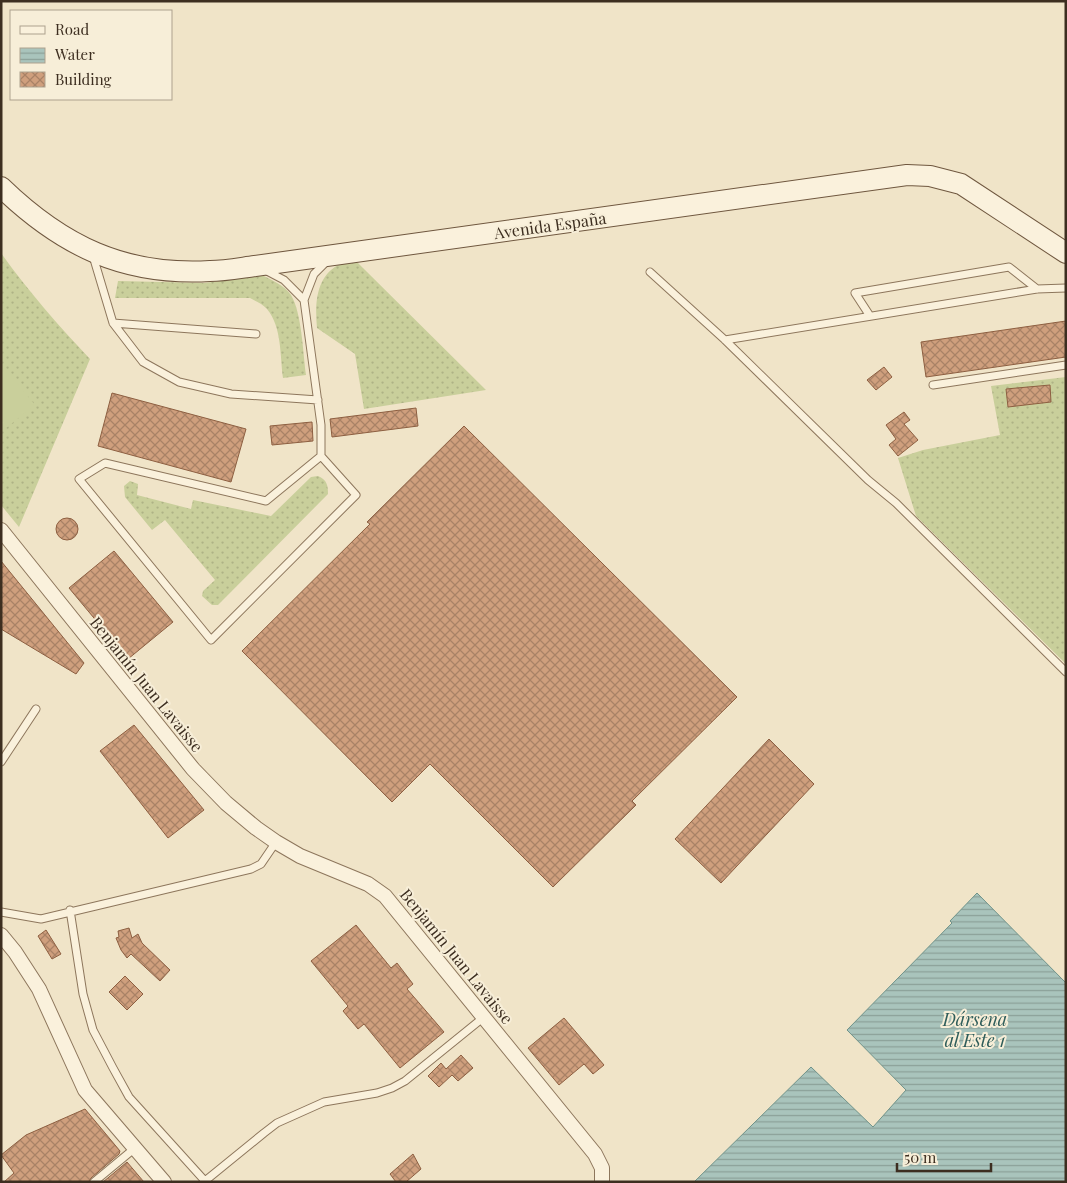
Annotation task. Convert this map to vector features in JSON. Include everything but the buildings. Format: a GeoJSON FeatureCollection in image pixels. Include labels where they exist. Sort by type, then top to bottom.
{"type":"FeatureCollection","features":[{"type":"Feature","properties":{"kind":"street","name":"Avenida España"},"geometry":{"type":"LineString","coordinates":[[1,187],[27,212],[54,231],[91,251],[112,261],[153,269],[210,272],[907,175],[930,176],[961,184],[1066,252]]}},
{"type":"Feature","properties":{"kind":"street","name":"Avenida España"},"geometry":{"type":"LineString","coordinates":[[1,202],[27,212]]}},
{"type":"Feature","properties":{"kind":"street","name":"Benjamín Juan Lavaisse"},"geometry":{"type":"LineString","coordinates":[[1,530],[193,769],[226,803],[276,842],[300,856],[368,884],[385,896],[595,1154],[602,1168],[602,1182]]}},
{"type":"Feature","properties":{"kind":"street"},"geometry":{"type":"LineString","coordinates":[[1,935],[39,989],[85,1090],[164,1182]]}},
{"type":"Feature","properties":{"kind":"lane"},"geometry":{"type":"LineString","coordinates":[[91,251],[113,323],[142,362],[179,382],[231,394],[318,400]]}},
{"type":"Feature","properties":{"kind":"lane"},"geometry":{"type":"LineString","coordinates":[[321,456],[266,501],[105,463],[79,479],[211,640],[356,495],[321,456],[321,425],[304,300],[314,274],[333,255]]}},
{"type":"Feature","properties":{"kind":"lane"},"geometry":{"type":"LineString","coordinates":[[255,266],[284,280],[304,300]]}},
{"type":"Feature","properties":{"kind":"lane"},"geometry":{"type":"LineString","coordinates":[[870,316],[855,293],[1009,267],[1038,289]]}},
{"type":"Feature","properties":{"kind":"lane"},"geometry":{"type":"LineString","coordinates":[[650,272],[726,340],[868,480],[896,503],[1066,672]]}},
{"type":"Feature","properties":{"kind":"lane"},"geometry":{"type":"LineString","coordinates":[[726,340],[1038,289],[1066,288]]}},
{"type":"Feature","properties":{"kind":"lane"},"geometry":{"type":"LineString","coordinates":[[113,323],[256,334]]}},
{"type":"Feature","properties":{"kind":"lane"},"geometry":{"type":"LineString","coordinates":[[932,385],[1066,365]]}},
{"type":"Feature","properties":{"kind":"lane"},"geometry":{"type":"LineString","coordinates":[[1,762],[36,709]]}},
{"type":"Feature","properties":{"kind":"lane"},"geometry":{"type":"LineString","coordinates":[[1,912],[41,919],[70,910],[251,869],[261,864],[276,842]]}},
{"type":"Feature","properties":{"kind":"lane"},"geometry":{"type":"LineString","coordinates":[[70,910],[83,994],[93,1030],[129,1097],[205,1181],[264,1133],[284,1120],[324,1102],[377,1093],[405,1081],[484,1017]]}},
{"type":"Feature","properties":{"kind":"lane"},"geometry":{"type":"LineString","coordinates":[[94,1182],[135,1148]]}},
{"type":"Feature","properties":{"kind":"green space"},"geometry":{"type":"Polygon","coordinates":[[[1,253],[44,308],[90,359],[19,527],[1,505],[1,253]]]}},
{"type":"Feature","properties":{"kind":"green space"},"geometry":{"type":"Polygon","coordinates":[[[357,262],[486,390],[364,409],[355,354],[317,328],[316,320],[318,293],[325,277],[338,265],[357,262]]]}},
{"type":"Feature","properties":{"kind":"green space"},"geometry":{"type":"Polygon","coordinates":[[[262,275],[285,289],[295,303],[302,334],[306,375],[283,378],[278,333],[272,316],[265,307],[250,298],[115,298],[118,281],[205,283],[262,275]]]}},
{"type":"Feature","properties":{"kind":"green space"},"geometry":{"type":"Polygon","coordinates":[[[1,363],[35,405],[1,432],[1,363]]]}},
{"type":"Feature","properties":{"kind":"green space"},"geometry":{"type":"Polygon","coordinates":[[[1066,377],[1066,664],[916,516],[898,458],[923,450],[1000,435],[991,386],[1066,377]]]}},
{"type":"Feature","properties":{"kind":"green space"},"geometry":{"type":"Polygon","coordinates":[[[318,476],[326,483],[328,494],[218,605],[212,605],[202,596],[203,591],[215,580],[165,520],[152,530],[125,497],[124,486],[130,481],[138,484],[137,495],[191,509],[193,500],[271,516],[311,477],[318,476]]]}},
{"type":"Feature","properties":{"kind":"water","name":"Dársena al Este 1"},"geometry":{"type":"Polygon","coordinates":[[[977,893],[1066,983],[1066,1182],[694,1182],[811,1067],[873,1127],[906,1090],[847,1030],[952,923],[950,921],[977,893]]]}}]}
